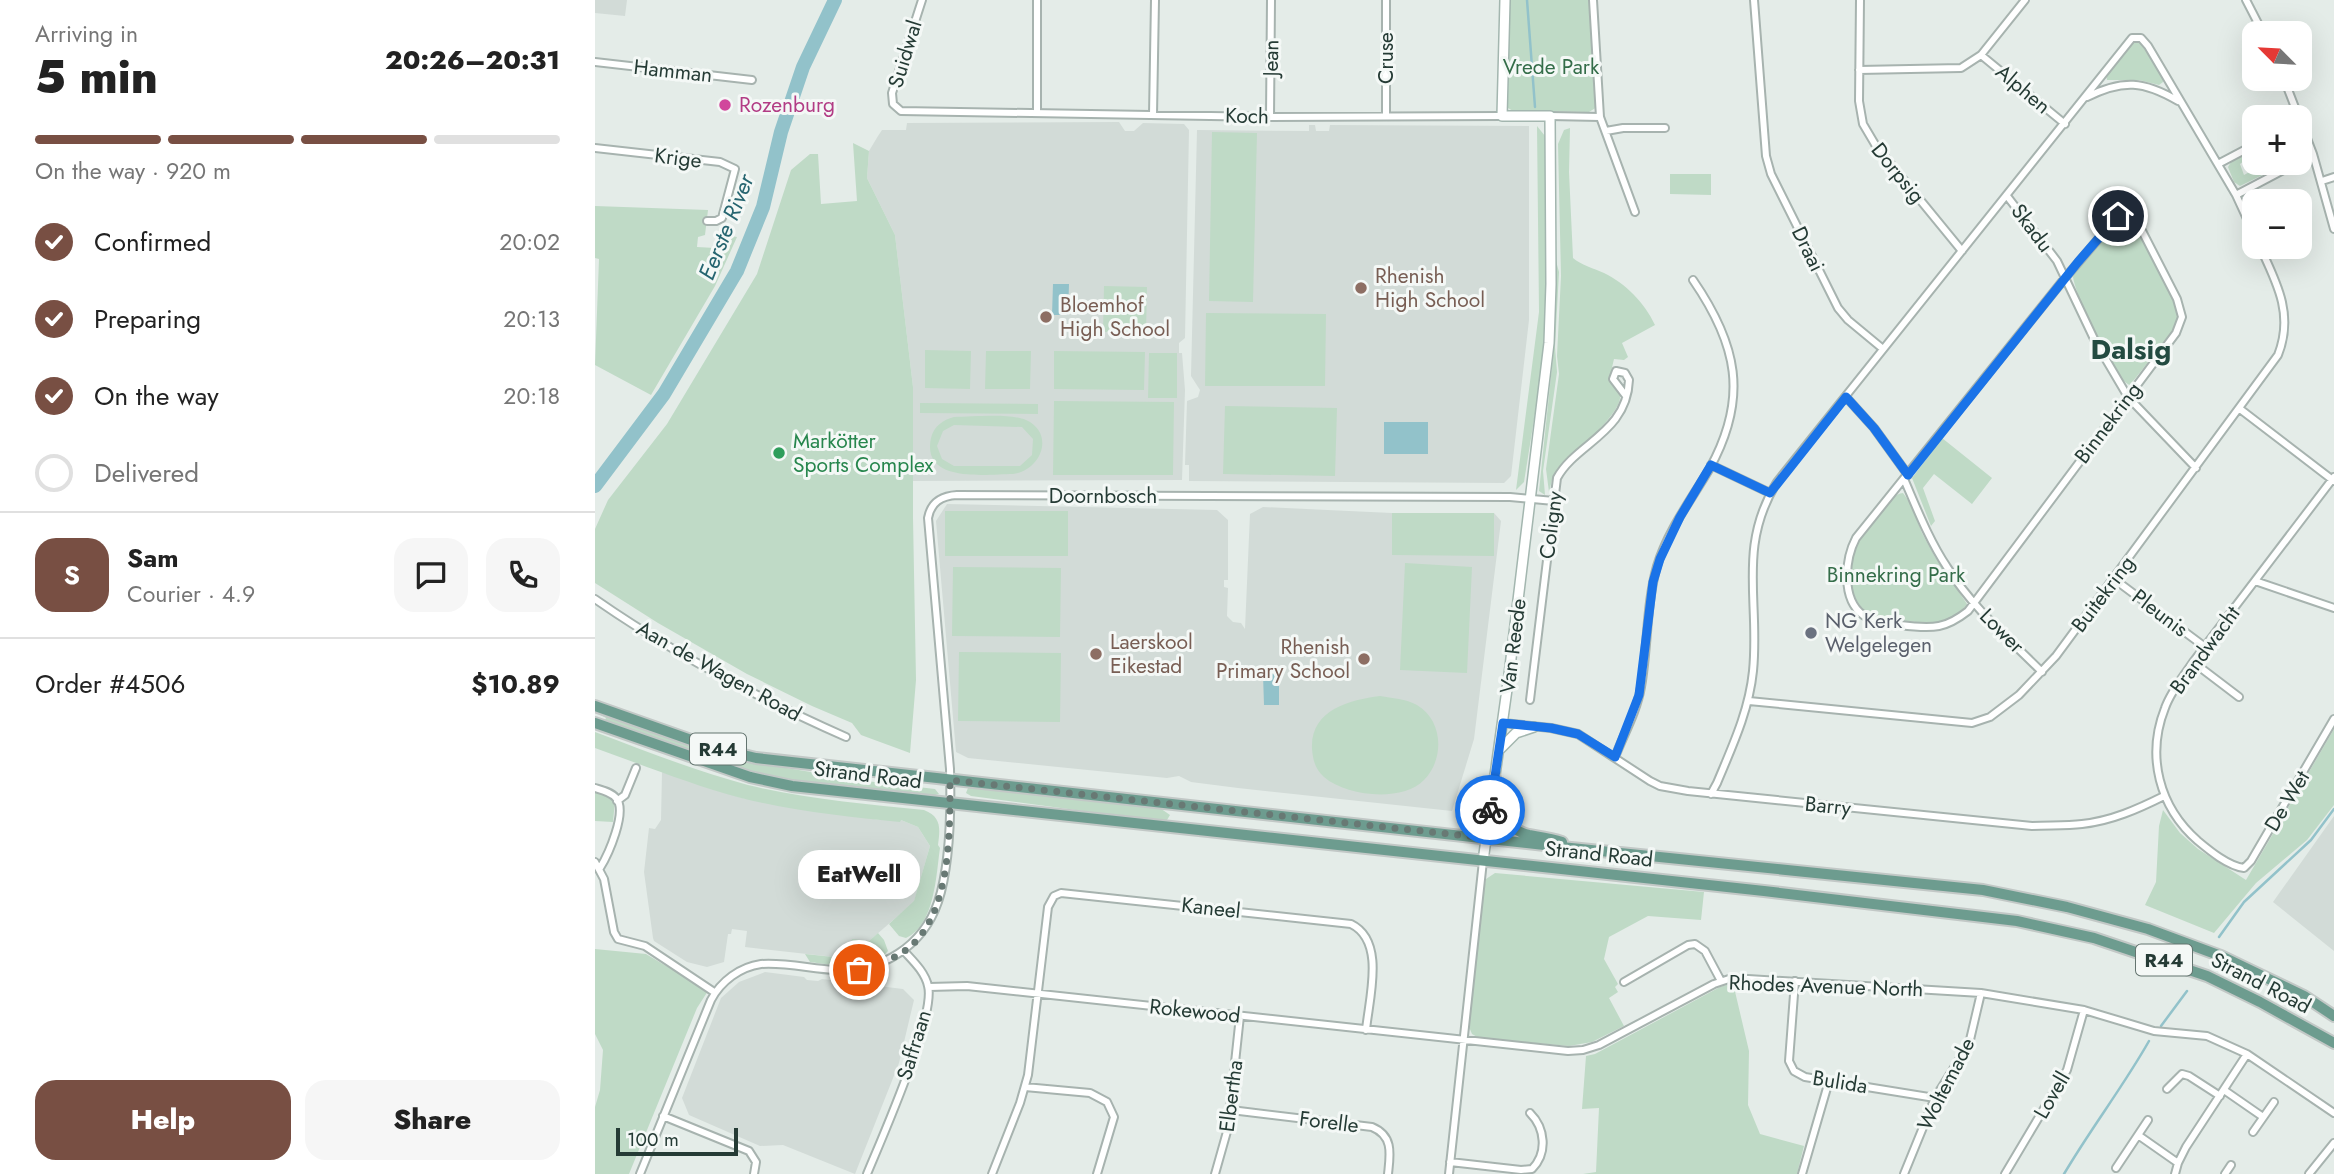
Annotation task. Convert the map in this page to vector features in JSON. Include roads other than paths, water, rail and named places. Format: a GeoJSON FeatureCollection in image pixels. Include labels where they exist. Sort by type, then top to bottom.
{"type":"FeatureCollection","features":[{"type":"Feature","properties":{"kind":"main road","name":"Strand Road"},"geometry":{"type":"LineString","coordinates":[[595,706],[711,747],[756,758],[1571,848],[1983,890],[2067,907],[2148,929],[2250,970],[2304,996],[2334,1016]]}},
{"type":"Feature","properties":{"kind":"main road","name":"Strand Road"},"geometry":{"type":"LineString","coordinates":[[595,723],[750,777],[792,786],[1980,915],[2055,928],[2134,950],[2207,976],[2334,1043]]}},
{"type":"Feature","properties":{"kind":"main road"},"geometry":{"type":"LineString","coordinates":[[1495,778],[1504,815],[1511,827],[1529,835],[1560,841],[1571,848]]}},
{"type":"Feature","properties":{"kind":"main road"},"geometry":{"type":"LineString","coordinates":[[2250,970],[2301,988],[2334,1008]]}},
{"type":"Feature","properties":{"kind":"street","name":"Suidwal"},"geometry":{"type":"LineString","coordinates":[[895,108],[892,93],[922,0]]}},
{"type":"Feature","properties":{"kind":"street"},"geometry":{"type":"LineString","coordinates":[[1037,0],[1037,112]]}},
{"type":"Feature","properties":{"kind":"street"},"geometry":{"type":"LineString","coordinates":[[1153,115],[1154,0]]}},
{"type":"Feature","properties":{"kind":"street","name":"Jean"},"geometry":{"type":"LineString","coordinates":[[1270,117],[1271,0]]}},
{"type":"Feature","properties":{"kind":"street","name":"Cruse"},"geometry":{"type":"LineString","coordinates":[[1386,0],[1386,116]]}},
{"type":"Feature","properties":{"kind":"street"},"geometry":{"type":"LineString","coordinates":[[1502,116],[1505,0]]}},
{"type":"Feature","properties":{"kind":"street"},"geometry":{"type":"LineString","coordinates":[[1593,0],[1600,117],[1635,212]]}},
{"type":"Feature","properties":{"kind":"street","name":"Draai"},"geometry":{"type":"LineString","coordinates":[[1754,0],[1763,130],[1771,174],[1833,300],[1847,320],[1883,349]]}},
{"type":"Feature","properties":{"kind":"street","name":"Dorpsig"},"geometry":{"type":"LineString","coordinates":[[1860,0],[1860,112],[1868,136],[1962,251]]}},
{"type":"Feature","properties":{"kind":"street"},"geometry":{"type":"LineString","coordinates":[[1859,70],[1952,70],[1970,64],[1982,55],[2025,0]]}},
{"type":"Feature","properties":{"kind":"street"},"geometry":{"type":"LineString","coordinates":[[2246,0],[2257,21]]}},
{"type":"Feature","properties":{"kind":"street"},"geometry":{"type":"LineString","coordinates":[[1710,793],[1717,783],[1749,701],[1754,668],[1753,540],[1770,493],[2113,59],[2135,37],[2141,38],[2148,46],[2242,208]]}},
{"type":"Feature","properties":{"kind":"street","name":"Alphen"},"geometry":{"type":"LineString","coordinates":[[1982,55],[2064,124]]}},
{"type":"Feature","properties":{"kind":"street","name":"Hamman"},"geometry":{"type":"LineString","coordinates":[[595,62],[752,80]]}},
{"type":"Feature","properties":{"kind":"street"},"geometry":{"type":"LineString","coordinates":[[2084,99],[2115,85],[2129,84],[2147,86],[2180,102]]}},
{"type":"Feature","properties":{"kind":"street","name":"Koch"},"geometry":{"type":"LineString","coordinates":[[895,108],[916,113],[1600,117]]}},
{"type":"Feature","properties":{"kind":"street","name":"Van Reede"},"geometry":{"type":"LineString","coordinates":[[1449,1174],[1483,861],[1503,723],[1549,343],[1551,116]]}},
{"type":"Feature","properties":{"kind":"street"},"geometry":{"type":"LineString","coordinates":[[1606,131],[1623,128],[1665,128]]}},
{"type":"Feature","properties":{"kind":"street","name":"Krige"},"geometry":{"type":"LineString","coordinates":[[595,148],[720,162],[735,169],[722,218],[707,221]]}},
{"type":"Feature","properties":{"kind":"street"},"geometry":{"type":"LineString","coordinates":[[2218,164],[2242,151]]}},
{"type":"Feature","properties":{"kind":"street"},"geometry":{"type":"LineString","coordinates":[[2313,154],[2334,229]]}},
{"type":"Feature","properties":{"kind":"street"},"geometry":{"type":"LineString","coordinates":[[2236,195],[2274,175]]}},
{"type":"Feature","properties":{"kind":"street"},"geometry":{"type":"LineString","coordinates":[[2322,181],[2334,177]]}},
{"type":"Feature","properties":{"kind":"street","name":"Skadu"},"geometry":{"type":"LineString","coordinates":[[2007,196],[2047,247],[2127,397],[2196,468]]}},
{"type":"Feature","properties":{"kind":"street","name":"Binnekring"},"geometry":{"type":"LineString","coordinates":[[2118,216],[2125,216],[2138,223],[2177,299],[2182,317],[2176,333],[2127,397],[1974,603],[1958,619],[1940,626],[1873,620],[1863,615],[1853,603],[1848,581],[1850,552],[1862,530],[2118,216]]}},
{"type":"Feature","properties":{"kind":"street","name":"Buitekring"},"geometry":{"type":"LineString","coordinates":[[1749,701],[1972,723],[1990,717],[2019,695],[2042,672],[2114,579],[2272,366],[2284,341],[2285,308],[2265,259]]}},
{"type":"Feature","properties":{"kind":"street"},"geometry":{"type":"LineString","coordinates":[[1615,757],[1639,695],[1653,582],[1660,559],[1680,517],[1711,465],[1733,401],[1734,372],[1725,340],[1704,296],[1693,280]]}},
{"type":"Feature","properties":{"kind":"street","name":"Coligny"},"geometry":{"type":"LineString","coordinates":[[1530,701],[1555,485],[1560,472],[1608,428],[1626,396],[1628,375],[1619,370],[1613,376],[1615,384],[1626,396]]}},
{"type":"Feature","properties":{"kind":"street","name":"Lower"},"geometry":{"type":"LineString","coordinates":[[1846,397],[1874,428],[1906,477],[1937,551],[1974,603],[2042,672]]}},
{"type":"Feature","properties":{"kind":"street"},"geometry":{"type":"LineString","coordinates":[[2240,410],[2333,479]]}},
{"type":"Feature","properties":{"kind":"street"},"geometry":{"type":"LineString","coordinates":[[1711,465],[1770,493]]}},
{"type":"Feature","properties":{"kind":"street","name":"Brandwacht"},"geometry":{"type":"LineString","coordinates":[[2231,864],[2192,836],[2172,811],[2164,796],[2156,761],[2158,728],[2175,688],[2193,662],[2333,479]]}},
{"type":"Feature","properties":{"kind":"street","name":"Doornbosch"},"geometry":{"type":"LineString","coordinates":[[950,780],[928,518],[933,505],[939,499],[957,495],[1530,498],[1554,501]]}},
{"type":"Feature","properties":{"kind":"street","name":"Pleunis"},"geometry":{"type":"LineString","coordinates":[[2114,579],[2205,648]]}},
{"type":"Feature","properties":{"kind":"street"},"geometry":{"type":"LineString","coordinates":[[2255,581],[2334,608]]}},
{"type":"Feature","properties":{"kind":"street","name":"Aan de Wagen Road"},"geometry":{"type":"LineString","coordinates":[[595,599],[685,658],[778,706],[846,737]]}},
{"type":"Feature","properties":{"kind":"street"},"geometry":{"type":"LineString","coordinates":[[2193,662],[2239,697]]}},
{"type":"Feature","properties":{"kind":"street","name":"De Wet"},"geometry":{"type":"LineString","coordinates":[[2231,864],[2244,868],[2251,861],[2334,719]]}},
{"type":"Feature","properties":{"kind":"street","name":"Barry"},"geometry":{"type":"LineString","coordinates":[[1503,723],[1578,734],[1660,786],[1710,793],[2032,826],[2082,824],[2104,820],[2164,796]]}},
{"type":"Feature","properties":{"kind":"street"},"geometry":{"type":"LineString","coordinates":[[1499,750],[1516,733],[1534,727]]}},
{"type":"Feature","properties":{"kind":"street"},"geometry":{"type":"LineString","coordinates":[[617,801],[625,794],[636,768]]}},
{"type":"Feature","properties":{"kind":"street"},"geometry":{"type":"LineString","coordinates":[[640,1174],[715,992],[728,979],[745,968],[762,964],[836,971],[859,970],[882,963],[904,951],[926,928],[939,900],[944,872],[950,780]]}},
{"type":"Feature","properties":{"kind":"street"},"geometry":{"type":"LineString","coordinates":[[595,788],[610,794],[619,807],[614,841],[598,865],[618,939],[645,946],[715,992]]}},
{"type":"Feature","properties":{"kind":"street","name":"Kaneel"},"geometry":{"type":"LineString","coordinates":[[1039,993],[1048,907],[1054,896],[1061,893],[1318,919],[1351,924],[1366,934],[1373,961],[1366,1030]]}},
{"type":"Feature","properties":{"kind":"street"},"geometry":{"type":"LineString","coordinates":[[1624,982],[1688,945],[1695,944],[1705,951],[1721,981]]}},
{"type":"Feature","properties":{"kind":"street","name":"Saffraan"},"geometry":{"type":"LineString","coordinates":[[867,1174],[910,1066],[923,1021],[929,987],[921,971],[904,951]]}},
{"type":"Feature","properties":{"kind":"street","name":"Rhodes Avenue North"},"geometry":{"type":"LineString","coordinates":[[1462,1040],[1553,1051],[1583,1050],[1608,1041],[1721,981],[1748,978],[1981,993],[2084,1010],[2161,1032],[2207,1036],[2247,1054],[2334,1113]]}},
{"type":"Feature","properties":{"kind":"street","name":"Bulida"},"geometry":{"type":"LineString","coordinates":[[1794,981],[1789,1061],[1791,1067],[1805,1077],[1935,1098]]}},
{"type":"Feature","properties":{"kind":"street","name":"Rokewood"},"geometry":{"type":"LineString","coordinates":[[929,987],[955,985],[1039,993],[1462,1040]]}},
{"type":"Feature","properties":{"kind":"street"},"geometry":{"type":"LineString","coordinates":[[992,1174],[1025,1087],[1039,993]]}},
{"type":"Feature","properties":{"kind":"street","name":"Woltemade"},"geometry":{"type":"LineString","coordinates":[[1904,1174],[1935,1098],[1969,1044],[1981,993]]}},
{"type":"Feature","properties":{"kind":"street","name":"Lovell"},"geometry":{"type":"LineString","coordinates":[[2005,1174],[2067,1070],[2084,1010]]}},
{"type":"Feature","properties":{"kind":"street","name":"Elbertha"},"geometry":{"type":"LineString","coordinates":[[1215,1174],[1231,1111],[1240,1016]]}},
{"type":"Feature","properties":{"kind":"street"},"geometry":{"type":"LineString","coordinates":[[2175,1174],[2178,1163],[2247,1054]]}},
{"type":"Feature","properties":{"kind":"street"},"geometry":{"type":"LineString","coordinates":[[2167,1089],[2180,1076],[2185,1075],[2263,1117]]}},
{"type":"Feature","properties":{"kind":"street"},"geometry":{"type":"LineString","coordinates":[[1802,1174],[1829,1081]]}},
{"type":"Feature","properties":{"kind":"street"},"geometry":{"type":"LineString","coordinates":[[1025,1087],[1090,1093],[1107,1102],[1114,1117],[1097,1174]]}},
{"type":"Feature","properties":{"kind":"street"},"geometry":{"type":"LineString","coordinates":[[2253,1132],[2274,1102]]}},
{"type":"Feature","properties":{"kind":"street","name":"Forelle"},"geometry":{"type":"LineString","coordinates":[[1231,1111],[1372,1127],[1385,1135],[1389,1143],[1388,1174]]}},
{"type":"Feature","properties":{"kind":"street"},"geometry":{"type":"LineString","coordinates":[[1450,1162],[1532,1169],[1540,1157],[1543,1142],[1539,1125],[1530,1113]]}},
{"type":"Feature","properties":{"kind":"street"},"geometry":{"type":"LineString","coordinates":[[663,1116],[749,1151],[756,1162],[754,1174]]}},
{"type":"Feature","properties":{"kind":"street"},"geometry":{"type":"LineString","coordinates":[[2116,1168],[2148,1120]]}},
{"type":"Feature","properties":{"kind":"street"},"geometry":{"type":"LineString","coordinates":[[2138,1135],[2178,1163]]}},
{"type":"Feature","properties":{"kind":"street"},"geometry":{"type":"LineString","coordinates":[[2309,1174],[2334,1143]]}},
{"type":"Feature","properties":{"kind":"street"},"geometry":{"type":"LineString","coordinates":[[2327,1151],[2334,1159]]}},
{"type":"Feature","properties":{"kind":"street"},"geometry":{"type":"LineString","coordinates":[[2225,1174],[2231,1165]]}},
{"type":"Feature","properties":{"kind":"water"},"geometry":{"type":"Polygon","coordinates":[[[1053,284],[1069,284],[1068,315],[1052,315],[1053,284]]]}},
{"type":"Feature","properties":{"kind":"water"},"geometry":{"type":"Polygon","coordinates":[[[1384,422],[1428,422],[1428,454],[1384,454],[1384,422]]]}},
{"type":"Feature","properties":{"kind":"water"},"geometry":{"type":"Polygon","coordinates":[[[1263,674],[1279,674],[1279,705],[1264,705],[1263,674]]]}},
{"type":"Feature","properties":{"kind":"waterway","name":"Eerste River"},"geometry":{"type":"LineString","coordinates":[[595,486],[664,394],[737,271],[763,207],[781,132],[803,67],[835,0]]}},
{"type":"Feature","properties":{"kind":"waterway"},"geometry":{"type":"LineString","coordinates":[[1527,0],[1535,107]]}},
{"type":"Feature","properties":{"kind":"waterway"},"geometry":{"type":"LineString","coordinates":[[2219,937],[2244,902],[2311,840],[2334,809]]}},
{"type":"Feature","properties":{"kind":"waterway"},"geometry":{"type":"LineString","coordinates":[[2161,1026],[2187,991]]}},
{"type":"Feature","properties":{"kind":"waterway"},"geometry":{"type":"LineString","coordinates":[[2064,1174],[2149,1041]]}},
{"type":"Feature","properties":{"kind":"place","name":"Rozenburg"},"geometry":{"type":"Point","coordinates":[725,105]}},
{"type":"Feature","properties":{"kind":"place","name":"Rhenish High School"},"geometry":{"type":"Point","coordinates":[1361,288]}},
{"type":"Feature","properties":{"kind":"place","name":"Bloemhof High School"},"geometry":{"type":"Point","coordinates":[1046,317]}},
{"type":"Feature","properties":{"kind":"place","name":"Markötter Sports Complex"},"geometry":{"type":"Point","coordinates":[779,453]}},
{"type":"Feature","properties":{"kind":"place","name":"NG Kerk Welgelegen"},"geometry":{"type":"Point","coordinates":[1811,633]}},
{"type":"Feature","properties":{"kind":"place","name":"Laerskool Eikestad"},"geometry":{"type":"Point","coordinates":[1096,654]}},
{"type":"Feature","properties":{"kind":"place","name":"Rhenish Primary School"},"geometry":{"type":"Point","coordinates":[1364,659]}},
{"type":"Feature","properties":{"kind":"place","name":"EatWell"},"geometry":{"type":"Point","coordinates":[859,970]}},
{"type":"Feature","properties":{"kind":"district","name":"Dalsig"},"geometry":{"type":"Point","coordinates":[2131,349]}},
{"type":"Feature","properties":{"kind":"park label","name":"Vrede Park"},"geometry":{"type":"Point","coordinates":[1551,67]}},
{"type":"Feature","properties":{"kind":"park label","name":"Binnekring Park"},"geometry":{"type":"Point","coordinates":[1896,575]}}]}
